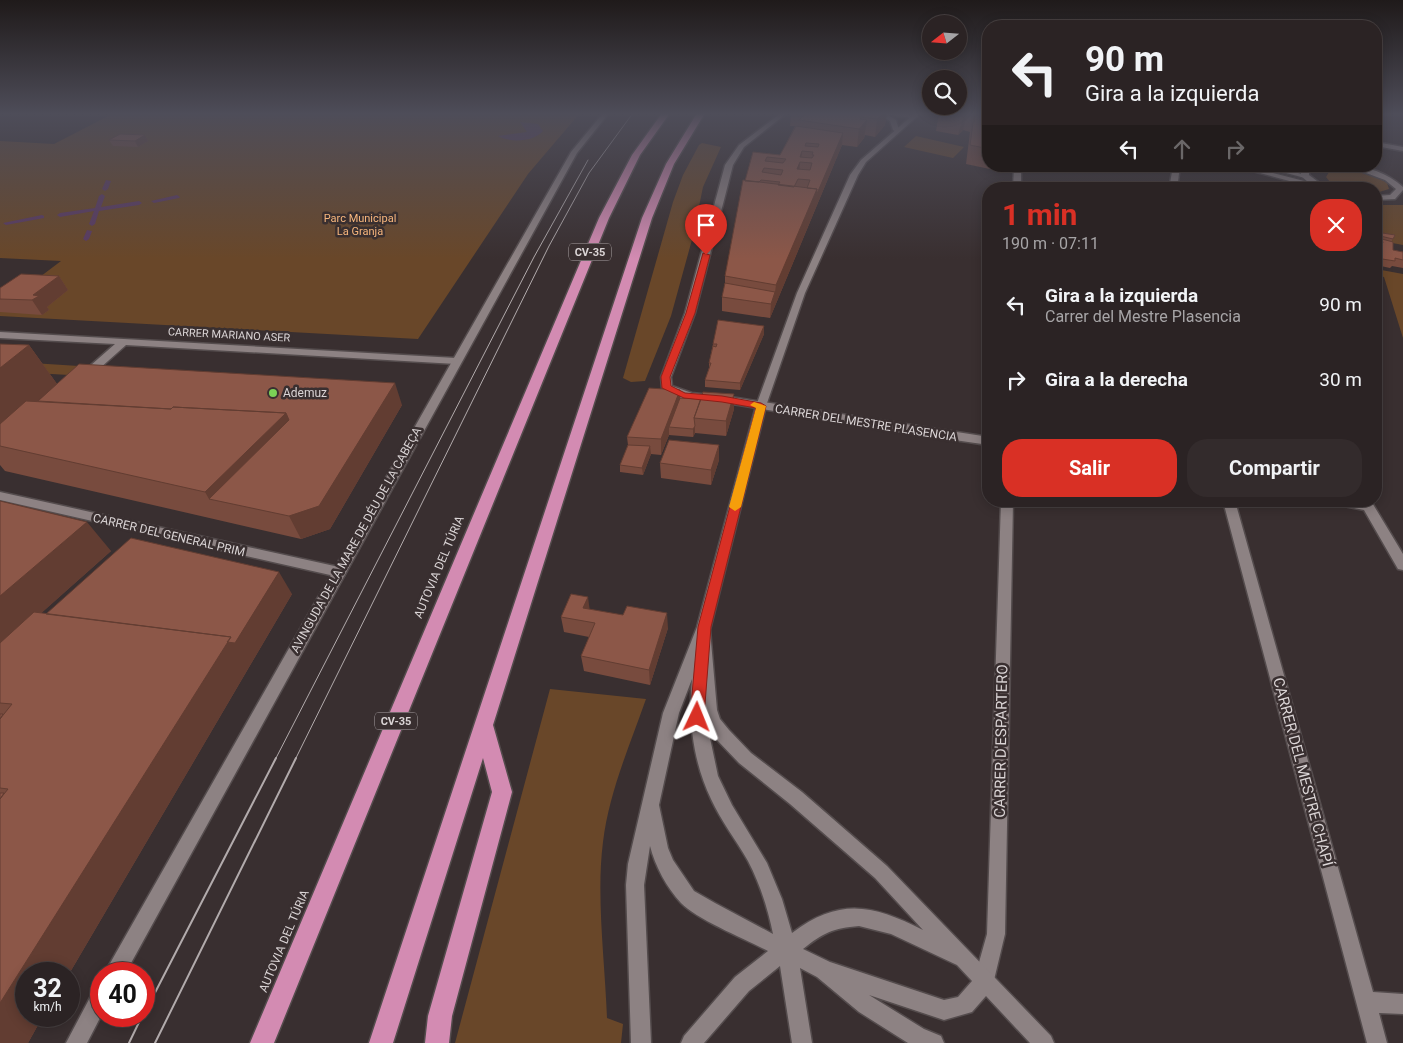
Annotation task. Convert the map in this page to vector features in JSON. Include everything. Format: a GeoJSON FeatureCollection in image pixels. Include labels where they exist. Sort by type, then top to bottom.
{"type":"FeatureCollection","features":[{"type":"Feature","properties":{"kind":"highway","name":"AUTOVIA DEL TÚRIA"},"geometry":{"type":"LineString","coordinates":[[262,1043],[604,218],[633,162]]}},
{"type":"Feature","properties":{"kind":"highway"},"geometry":{"type":"LineString","coordinates":[[381,1043],[652,202],[671,162]]}},
{"type":"Feature","properties":{"kind":"highway"},"geometry":{"type":"LineString","coordinates":[[437,1043],[440,1016],[502,792],[483,724]]}},
{"type":"Feature","properties":{"kind":"street","name":"AVINGUDA DE LA MARE DE DÉU DE LA CABEÇA"},"geometry":{"type":"LineString","coordinates":[[121,962],[569,162]]}},
{"type":"Feature","properties":{"kind":"street","name":"CARRER DEL MESTRE PLASENCIA"},"geometry":{"type":"LineString","coordinates":[[731,162],[690,313],[666,377],[667,388],[684,396],[722,399],[982,441]]}},
{"type":"Feature","properties":{"kind":"street"},"geometry":{"type":"LineString","coordinates":[[641,1043],[635,886],[637,864],[672,714],[704,627],[761,406],[801,294],[854,175],[863,162]]}},
{"type":"Feature","properties":{"kind":"street"},"geometry":{"type":"LineString","coordinates":[[1260,172],[1300,182]]}},
{"type":"Feature","properties":{"kind":"street"},"geometry":{"type":"LineString","coordinates":[[1288,172],[1305,176],[1314,182]]}},
{"type":"Feature","properties":{"kind":"street"},"geometry":{"type":"LineString","coordinates":[[1372,172],[1388,178],[1400,189],[1392,197],[1382,198]]}},
{"type":"Feature","properties":{"kind":"street"},"geometry":{"type":"LineString","coordinates":[[1376,172],[1403,182]]}},
{"type":"Feature","properties":{"kind":"street","name":"CARRER MARIANO ASER"},"geometry":{"type":"LineString","coordinates":[[0,335],[456,361]]}},
{"type":"Feature","properties":{"kind":"street"},"geometry":{"type":"LineString","coordinates":[[78,383],[124,342]]}},
{"type":"Feature","properties":{"kind":"street","name":"CARRER DEL GENERAL PRIM"},"geometry":{"type":"LineString","coordinates":[[0,496],[153,532],[339,572]]}},
{"type":"Feature","properties":{"kind":"street","name":"CARRER D'ESPARTERO"},"geometry":{"type":"LineString","coordinates":[[824,970],[944,1010],[960,1008],[972,1000],[984,980],[996,934],[1007,507]]}},
{"type":"Feature","properties":{"kind":"street","name":"CARRER DEL MESTRE CHAPÍ"},"geometry":{"type":"LineString","coordinates":[[1231,507],[1377,1043]]}},
{"type":"Feature","properties":{"kind":"street"},"geometry":{"type":"LineString","coordinates":[[1368,507],[1403,565]]}},
{"type":"Feature","properties":{"kind":"street"},"geometry":{"type":"LineString","coordinates":[[138,545],[153,532]]}},
{"type":"Feature","properties":{"kind":"street"},"geometry":{"type":"LineString","coordinates":[[704,627],[697,717],[700,744],[714,787],[728,815],[761,868],[777,905],[787,950],[802,1043]]}},
{"type":"Feature","properties":{"kind":"street"},"geometry":{"type":"LineString","coordinates":[[704,627],[709,710],[714,723],[723,735],[745,758],[796,798],[882,872],[964,961],[1044,1043]]}},
{"type":"Feature","properties":{"kind":"street"},"geometry":{"type":"LineString","coordinates":[[653,798],[654,824],[659,848],[666,866],[688,897],[708,910],[824,970],[866,1004],[920,1038],[934,1043]]}},
{"type":"Feature","properties":{"kind":"street"},"geometry":{"type":"LineString","coordinates":[[692,1043],[722,1005],[742,984],[814,928],[838,918],[859,917],[893,925],[964,961]]}},
{"type":"Feature","properties":{"kind":"street"},"geometry":{"type":"LineString","coordinates":[[1367,1002],[1403,1004]]}},
{"type":"Feature","properties":{"kind":"street"},"geometry":{"type":"LineString","coordinates":[[76,1043],[90,1017]]}},
{"type":"Feature","properties":{"kind":"green space","name":"Parc Municipal La Granja"},"geometry":{"type":"Polygon","coordinates":[[[0,162],[539,162],[528,174],[418,339],[0,316],[0,307],[61,261],[0,258],[0,162]]]}},
{"type":"Feature","properties":{"kind":"green space"},"geometry":{"type":"Polygon","coordinates":[[[690,162],[714,162],[703,187],[693,236],[671,316],[645,381],[631,382],[623,378],[673,202],[690,162]]]}},
{"type":"Feature","properties":{"kind":"green space"},"geometry":{"type":"Polygon","coordinates":[[[1329,172],[1356,172],[1369,175],[1387,183],[1389,189],[1382,191],[1382,182],[1330,182],[1326,177],[1329,172]]]}},
{"type":"Feature","properties":{"kind":"green space"},"geometry":{"type":"Polygon","coordinates":[[[1382,205],[1403,205],[1403,245],[1382,241],[1382,205]]]}},
{"type":"Feature","properties":{"kind":"green space"},"geometry":{"type":"Polygon","coordinates":[[[1382,270],[1403,274],[1403,338],[1384,277],[1382,276],[1382,270]]]}},
{"type":"Feature","properties":{"kind":"green space"},"geometry":{"type":"Polygon","coordinates":[[[0,361],[79,366],[69,375],[0,371],[0,361]]]}},
{"type":"Feature","properties":{"kind":"green space"},"geometry":{"type":"Polygon","coordinates":[[[550,689],[646,699],[610,805],[601,863],[600,884],[607,1018],[623,1024],[621,1043],[455,1043],[550,689]]]}},
{"type":"Feature","properties":{"kind":"building"},"geometry":{"type":"Polygon","coordinates":[[[750,162],[831,162],[816,196],[817,189],[807,188],[810,180],[798,179],[794,187],[778,185],[780,182],[745,181],[750,162]],[[800,162],[797,169],[810,170],[812,163],[800,162]],[[764,168],[762,172],[781,175],[783,170],[764,168]]]}},
{"type":"Feature","properties":{"kind":"building"},"geometry":{"type":"Polygon","coordinates":[[[743,180],[817,189],[776,285],[725,276],[743,180]]]}},
{"type":"Feature","properties":{"kind":"building"},"geometry":{"type":"Polygon","coordinates":[[[1382,233],[1395,235],[1393,239],[1382,236],[1382,233]]]}},
{"type":"Feature","properties":{"kind":"building"},"geometry":{"type":"Polygon","coordinates":[[[1382,239],[1393,242],[1393,250],[1403,252],[1403,260],[1395,258],[1395,261],[1382,259],[1382,239]]]}},
{"type":"Feature","properties":{"kind":"building"},"geometry":{"type":"Polygon","coordinates":[[[21,274],[59,276],[33,295],[39,296],[32,300],[0,299],[0,288],[21,274]]]}},
{"type":"Feature","properties":{"kind":"building"},"geometry":{"type":"Polygon","coordinates":[[[725,283],[775,292],[771,304],[722,297],[725,283]]]}},
{"type":"Feature","properties":{"kind":"building"},"geometry":{"type":"Polygon","coordinates":[[[718,320],[764,326],[740,383],[705,380],[711,363],[709,363],[713,346],[716,347],[717,344],[713,344],[718,320]]]}},
{"type":"Feature","properties":{"kind":"building"},"geometry":{"type":"Polygon","coordinates":[[[0,344],[29,345],[0,368],[0,344]]]}},
{"type":"Feature","properties":{"kind":"building"},"geometry":{"type":"Polygon","coordinates":[[[79,364],[395,383],[319,506],[289,516],[209,499],[289,420],[286,413],[173,407],[171,409],[38,401],[79,364]]]}},
{"type":"Feature","properties":{"kind":"building"},"geometry":{"type":"Polygon","coordinates":[[[649,388],[680,390],[661,439],[627,437],[649,388]]]}},
{"type":"Feature","properties":{"kind":"building"},"geometry":{"type":"Polygon","coordinates":[[[703,392],[734,394],[726,421],[694,418],[703,392]]]}},
{"type":"Feature","properties":{"kind":"building"},"geometry":{"type":"Polygon","coordinates":[[[680,398],[701,399],[694,418],[695,426],[693,429],[669,427],[680,398]]]}},
{"type":"Feature","properties":{"kind":"building"},"geometry":{"type":"Polygon","coordinates":[[[26,401],[286,413],[205,492],[0,446],[0,424],[26,401]]]}},
{"type":"Feature","properties":{"kind":"building"},"geometry":{"type":"Polygon","coordinates":[[[669,440],[719,445],[711,470],[660,463],[669,440]]]}},
{"type":"Feature","properties":{"kind":"building"},"geometry":{"type":"Polygon","coordinates":[[[628,445],[650,446],[642,468],[620,465],[628,445]]]}},
{"type":"Feature","properties":{"kind":"building"},"geometry":{"type":"Polygon","coordinates":[[[0,501],[87,522],[0,596],[0,501]]]}},
{"type":"Feature","properties":{"kind":"building"},"geometry":{"type":"Polygon","coordinates":[[[131,538],[279,572],[235,643],[227,642],[231,637],[46,614],[131,538]]]}},
{"type":"Feature","properties":{"kind":"building"},"geometry":{"type":"Polygon","coordinates":[[[571,594],[588,597],[583,608],[623,615],[627,606],[667,613],[649,670],[581,656],[595,623],[561,617],[571,594]]]}},
{"type":"Feature","properties":{"kind":"building"},"geometry":{"type":"Polygon","coordinates":[[[34,612],[231,637],[26,962],[15,962],[15,979],[0,1003],[0,799],[8,789],[0,788],[0,719],[12,704],[0,703],[0,643],[34,612]]]}},
{"type":"Feature","properties":{"kind":"waterway"},"geometry":{"type":"LineString","coordinates":[[105,189],[108,181]]}},
{"type":"Feature","properties":{"kind":"waterway"},"geometry":{"type":"LineString","coordinates":[[97,209],[102,196]]}},
{"type":"Feature","properties":{"kind":"waterway"},"geometry":{"type":"LineString","coordinates":[[154,201],[177,197]]}},
{"type":"Feature","properties":{"kind":"waterway"},"geometry":{"type":"LineString","coordinates":[[97,209],[139,203]]}},
{"type":"Feature","properties":{"kind":"waterway"},"geometry":{"type":"LineString","coordinates":[[60,215],[97,209]]}},
{"type":"Feature","properties":{"kind":"waterway"},"geometry":{"type":"LineString","coordinates":[[92,224],[97,209]]}},
{"type":"Feature","properties":{"kind":"waterway"},"geometry":{"type":"LineString","coordinates":[[6,223],[42,217]]}},
{"type":"Feature","properties":{"kind":"waterway"},"geometry":{"type":"LineString","coordinates":[[86,239],[89,231]]}},
{"type":"Feature","properties":{"kind":"tram line"},"geometry":{"type":"LineString","coordinates":[[275,760],[534,257],[587,162]]}},
{"type":"Feature","properties":{"kind":"tram line"},"geometry":{"type":"LineString","coordinates":[[295,760],[549,246],[589,173],[597,162]]}},
{"type":"Feature","properties":{"kind":"tram line"},"geometry":{"type":"LineString","coordinates":[[155,993],[276,758]]}},
{"type":"Feature","properties":{"kind":"tram line"},"geometry":{"type":"LineString","coordinates":[[155,1043],[296,758]]}},
{"type":"Feature","properties":{"kind":"tram line"},"geometry":{"type":"LineString","coordinates":[[129,1043],[137,1027]]}},
{"type":"Feature","properties":{"kind":"slow traffic"},"geometry":{"type":"LineString","coordinates":[[735,507],[761,406],[754,405]]}},
{"type":"Feature","properties":{"kind":"place","name":"Ademuz"},"geometry":{"type":"Point","coordinates":[273,393]}},
{"type":"Feature","properties":{"kind":"route"},"geometry":{"type":"LineString","coordinates":[[697,717],[704,627],[761,406],[722,399],[684,396],[667,388],[666,377],[690,313],[706,255]]}}]}
